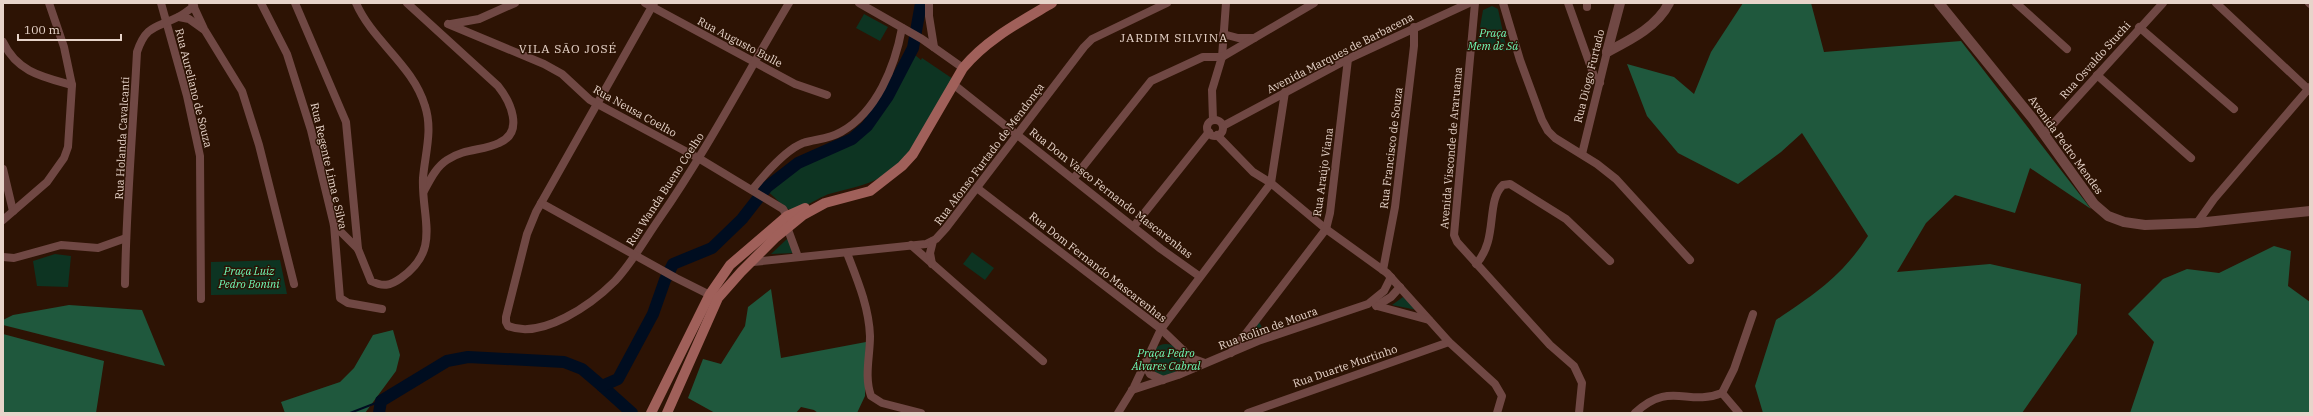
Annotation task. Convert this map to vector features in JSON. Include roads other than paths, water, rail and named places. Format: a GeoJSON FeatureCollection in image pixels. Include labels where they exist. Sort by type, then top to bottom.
{"type":"FeatureCollection","features":[{"type":"Feature","properties":{"kind":"main road"},"geometry":{"type":"LineString","coordinates":[[667,413],[714,296],[753,262],[787,227],[825,203],[870,191],[902,166],[916,149],[962,68],[989,42],[1052,3]]}},
{"type":"Feature","properties":{"kind":"main road"},"geometry":{"type":"LineString","coordinates":[[651,413],[730,265],[786,216],[824,199],[840,198]]}},
{"type":"Feature","properties":{"kind":"main road"},"geometry":{"type":"LineString","coordinates":[[776,237],[786,216]]}},
{"type":"Feature","properties":{"kind":"street"},"geometry":{"type":"LineString","coordinates":[[3,220],[47,182],[64,158],[68,147],[72,85],[64,47],[49,3]]}},
{"type":"Feature","properties":{"kind":"street","name":"Rua Aureliano de Souza"},"geometry":{"type":"LineString","coordinates":[[161,3],[187,96],[200,156],[201,299]]}},
{"type":"Feature","properties":{"kind":"street","name":"Rua Regente Lima e Silva"},"geometry":{"type":"LineString","coordinates":[[260,3],[286,54],[302,98],[334,225],[340,298],[348,303],[382,309]]}},
{"type":"Feature","properties":{"kind":"street"},"geometry":{"type":"LineString","coordinates":[[295,3],[346,122],[358,249],[371,281],[382,286],[388,286],[405,276],[421,258],[425,248],[428,222],[423,194],[429,128],[426,106],[404,66],[368,26],[356,3]]}},
{"type":"Feature","properties":{"kind":"street"},"geometry":{"type":"LineString","coordinates":[[407,3],[505,95],[512,109],[514,125],[505,140],[489,147],[475,148],[446,160],[435,171],[423,194]]}},
{"type":"Feature","properties":{"kind":"street"},"geometry":{"type":"LineString","coordinates":[[432,25],[479,20],[515,3]]}},
{"type":"Feature","properties":{"kind":"street","name":"Rua Wanda Bueno Coelho"},"geometry":{"type":"LineString","coordinates":[[541,203],[527,234],[506,317],[506,325],[528,330],[539,328],[584,306],[616,280],[700,159],[788,3]]}},
{"type":"Feature","properties":{"kind":"street"},"geometry":{"type":"LineString","coordinates":[[929,3],[929,16],[934,47]]}},
{"type":"Feature","properties":{"kind":"street","name":"Rua Afonso Furtado de Mendonça"},"geometry":{"type":"LineString","coordinates":[[753,262],[847,253],[933,241],[943,232],[1092,39],[1167,3]]}},
{"type":"Feature","properties":{"kind":"street"},"geometry":{"type":"LineString","coordinates":[[1226,3],[1222,57],[1212,90],[1213,120],[1208,126],[1213,134],[1246,165],[1257,171],[1268,182],[1326,228],[1391,277],[1449,342],[1500,391],[1502,400],[1497,413]]}},
{"type":"Feature","properties":{"kind":"street"},"geometry":{"type":"LineString","coordinates":[[1074,178],[1151,82],[1161,75],[1203,57],[1222,57],[1314,3]]}},
{"type":"Feature","properties":{"kind":"street","name":"Avenida Marques de Barbacena"},"geometry":{"type":"LineString","coordinates":[[1223,126],[1348,59],[1414,27],[1469,3]]}},
{"type":"Feature","properties":{"kind":"street","name":"Avenida Visconde de Araruama"},"geometry":{"type":"LineString","coordinates":[[1475,3],[1454,235],[1457,242],[1476,264],[1550,345],[1574,366],[1582,383],[1578,413]]}},
{"type":"Feature","properties":{"kind":"street"},"geometry":{"type":"LineString","coordinates":[[1503,3],[1542,120],[1555,138],[1598,164],[1621,184],[1690,260]]}},
{"type":"Feature","properties":{"kind":"street"},"geometry":{"type":"LineString","coordinates":[[1568,3],[1594,76],[1600,83]]}},
{"type":"Feature","properties":{"kind":"street","name":"Rua Diogo Furtado"},"geometry":{"type":"LineString","coordinates":[[1582,154],[1620,3]]}},
{"type":"Feature","properties":{"kind":"street"},"geometry":{"type":"LineString","coordinates":[[1607,52],[1651,25],[1660,16],[1669,3]]}},
{"type":"Feature","properties":{"kind":"street","name":"Avenida Pedro Mendes"},"geometry":{"type":"LineString","coordinates":[[1939,3],[2044,134],[2094,204],[2108,216],[2124,222],[2145,225],[2197,222],[2310,211]]}},
{"type":"Feature","properties":{"kind":"street"},"geometry":{"type":"LineString","coordinates":[[2016,3],[2067,49]]}},
{"type":"Feature","properties":{"kind":"street","name":"Rua Osvaldo Stuchi"},"geometry":{"type":"LineString","coordinates":[[2044,134],[2163,3]]}},
{"type":"Feature","properties":{"kind":"street"},"geometry":{"type":"LineString","coordinates":[[2197,222],[2214,199],[2309,89],[2216,3]]}},
{"type":"Feature","properties":{"kind":"street"},"geometry":{"type":"LineString","coordinates":[[193,4],[204,29],[242,91],[259,145],[294,284]]}},
{"type":"Feature","properties":{"kind":"street","name":"Rua Holanda Cavalcanti"},"geometry":{"type":"LineString","coordinates":[[125,284],[126,238],[130,202],[137,52],[143,36],[151,28],[179,17],[193,4]]}},
{"type":"Feature","properties":{"kind":"street"},"geometry":{"type":"LineString","coordinates":[[651,4],[541,203],[676,278],[714,296]]}},
{"type":"Feature","properties":{"kind":"street","name":"Rua Augusto Bulle"},"geometry":{"type":"LineString","coordinates":[[651,4],[795,84],[827,95]]}},
{"type":"Feature","properties":{"kind":"street"},"geometry":{"type":"LineString","coordinates":[[863,4],[922,39],[962,68]]}},
{"type":"Feature","properties":{"kind":"street"},"geometry":{"type":"LineString","coordinates":[[179,17],[190,20],[204,29]]}},
{"type":"Feature","properties":{"kind":"street","name":"Rua Neusa Coelho"},"geometry":{"type":"LineString","coordinates":[[448,24],[544,64],[562,74],[584,96],[700,159],[754,191],[783,209],[786,216]]}},
{"type":"Feature","properties":{"kind":"street","name":"Rua Francisco de Souza"},"geometry":{"type":"LineString","coordinates":[[1383,270],[1395,207],[1414,46],[1414,27]]}},
{"type":"Feature","properties":{"kind":"street"},"geometry":{"type":"LineString","coordinates":[[2140,27],[2234,109]]}},
{"type":"Feature","properties":{"kind":"street"},"geometry":{"type":"LineString","coordinates":[[754,191],[782,158],[802,144],[840,133],[858,119],[886,81],[895,61],[902,28]]}},
{"type":"Feature","properties":{"kind":"street"},"geometry":{"type":"LineString","coordinates":[[1223,34],[1238,38],[1255,38]]}},
{"type":"Feature","properties":{"kind":"street"},"geometry":{"type":"LineString","coordinates":[[3,42],[8,52],[19,64],[33,74],[72,85]]}},
{"type":"Feature","properties":{"kind":"street","name":"Rua Araújo Viana"},"geometry":{"type":"LineString","coordinates":[[1231,353],[1326,228],[1330,213],[1348,59]]}},
{"type":"Feature","properties":{"kind":"street"},"geometry":{"type":"LineString","coordinates":[[2097,74],[2191,158]]}},
{"type":"Feature","properties":{"kind":"street","name":"Rua Dom Vasco Fernando Mascarenhas"},"geometry":{"type":"LineString","coordinates":[[953,84],[1074,178],[1161,249],[1199,276]]}},
{"type":"Feature","properties":{"kind":"street"},"geometry":{"type":"LineString","coordinates":[[1118,413],[1132,390],[1161,329],[1268,182],[1285,92]]}},
{"type":"Feature","properties":{"kind":"street"},"geometry":{"type":"LineString","coordinates":[[1134,226],[1213,134],[1221,133],[1223,126],[1220,122],[1213,120]]}},
{"type":"Feature","properties":{"kind":"street"},"geometry":{"type":"LineString","coordinates":[[3,169],[13,211]]}},
{"type":"Feature","properties":{"kind":"street"},"geometry":{"type":"LineString","coordinates":[[1476,264],[1487,250],[1497,193],[1503,185],[1510,184],[1566,219],[1610,261]]}},
{"type":"Feature","properties":{"kind":"street","name":"Rua Dom Fernando Mascarenhas"},"geometry":{"type":"LineString","coordinates":[[977,188],[1161,329],[1193,359],[1205,363]]}},
{"type":"Feature","properties":{"kind":"street"},"geometry":{"type":"LineString","coordinates":[[334,225],[358,249]]}},
{"type":"Feature","properties":{"kind":"street"},"geometry":{"type":"LineString","coordinates":[[787,227],[798,257]]}},
{"type":"Feature","properties":{"kind":"street"},"geometry":{"type":"LineString","coordinates":[[3,258],[14,258],[62,245],[91,249],[126,238]]}},
{"type":"Feature","properties":{"kind":"street"},"geometry":{"type":"LineString","coordinates":[[932,264],[930,253],[933,241]]}},
{"type":"Feature","properties":{"kind":"street"},"geometry":{"type":"LineString","coordinates":[[911,245],[1043,361]]}},
{"type":"Feature","properties":{"kind":"street"},"geometry":{"type":"LineString","coordinates":[[847,253],[867,315],[870,336],[867,380],[871,396],[882,403],[921,413]]}},
{"type":"Feature","properties":{"kind":"street","name":"Rua Rolim de Moura"},"geometry":{"type":"LineString","coordinates":[[1132,390],[1178,375],[1258,341],[1368,304],[1384,292],[1391,277]]}},
{"type":"Feature","properties":{"kind":"street"},"geometry":{"type":"LineString","coordinates":[[1378,306],[1391,297],[1400,287]]}},
{"type":"Feature","properties":{"kind":"street","name":"Rua Rolim de Moura"},"geometry":{"type":"LineString","coordinates":[[1368,304],[1429,320]]}},
{"type":"Feature","properties":{"kind":"street"},"geometry":{"type":"LineString","coordinates":[[1722,393],[1734,369],[1752,314]]}},
{"type":"Feature","properties":{"kind":"street"},"geometry":{"type":"LineString","coordinates":[[1154,342],[1163,339],[1174,341]]}},
{"type":"Feature","properties":{"kind":"street","name":"Rua Duarte Murtinho"},"geometry":{"type":"LineString","coordinates":[[1248,413],[1449,342]]}},
{"type":"Feature","properties":{"kind":"street"},"geometry":{"type":"LineString","coordinates":[[1178,375],[1185,363],[1182,349]]}},
{"type":"Feature","properties":{"kind":"street"},"geometry":{"type":"LineString","coordinates":[[1144,363],[1150,374],[1163,380]]}},
{"type":"Feature","properties":{"kind":"street"},"geometry":{"type":"LineString","coordinates":[[1634,413],[1658,397],[1673,395],[1705,397],[1722,393]]}},
{"type":"Feature","properties":{"kind":"street"},"geometry":{"type":"LineString","coordinates":[[1722,393],[1738,413]]}},
{"type":"Feature","properties":{"kind":"waterway"},"geometry":{"type":"LineString","coordinates":[[379,413],[381,401],[447,361],[468,357],[564,362],[582,369],[602,386],[618,379],[653,314],[665,280],[673,264],[712,248],[742,219],[767,187],[798,163],[852,139],[867,126],[888,96],[913,48],[921,3]]}},
{"type":"Feature","properties":{"kind":"waterway"},"geometry":{"type":"LineString","coordinates":[[602,386],[632,413]]}},
{"type":"Feature","properties":{"kind":"waterway"},"geometry":{"type":"LineString","coordinates":[[350,413],[381,401]]}},
{"type":"Feature","properties":{"kind":"district","name":"JARDIM SILVINA"},"geometry":{"type":"Point","coordinates":[1174,37]}},
{"type":"Feature","properties":{"kind":"district","name":"VILA SÃO JOSÉ"},"geometry":{"type":"Point","coordinates":[568,48]}},
{"type":"Feature","properties":{"kind":"park label","name":"Praça Mem de Sá"},"geometry":{"type":"Point","coordinates":[1493,39]}},
{"type":"Feature","properties":{"kind":"park label","name":"Praça Luiz Pedro Bonini"},"geometry":{"type":"Point","coordinates":[249,277]}},
{"type":"Feature","properties":{"kind":"park label","name":"Praça Pedro Álvares Cabral"},"geometry":{"type":"Point","coordinates":[1166,359]}}]}
